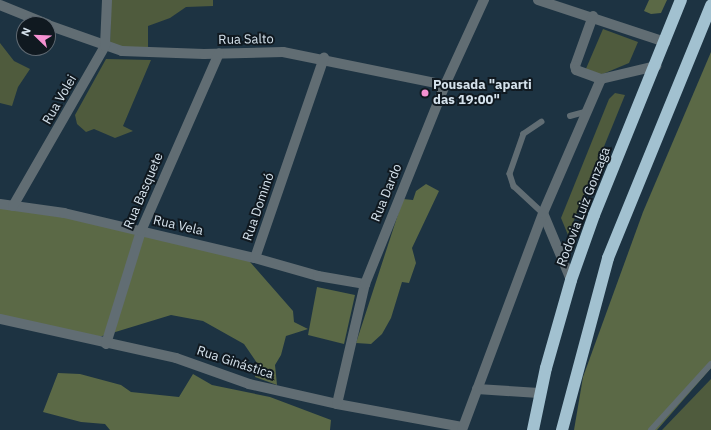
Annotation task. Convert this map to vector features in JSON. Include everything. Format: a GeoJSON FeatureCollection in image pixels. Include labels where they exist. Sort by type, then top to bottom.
{"type":"FeatureCollection","features":[{"type":"Feature","properties":{"kind":"highway","name":"Rodovia Luiz Gonzaga"},"geometry":{"type":"LineString","coordinates":[[533,430],[539,393],[571,280],[594,215],[656,66],[681,0]]}},
{"type":"Feature","properties":{"kind":"highway"},"geometry":{"type":"LineString","coordinates":[[562,430],[568,400],[608,258],[711,5]]}},
{"type":"Feature","properties":{"kind":"street","name":"Rua Volei"},"geometry":{"type":"LineString","coordinates":[[13,206],[106,46],[107,0]]}},
{"type":"Feature","properties":{"kind":"street","name":"Rua Dardo"},"geometry":{"type":"LineString","coordinates":[[337,404],[365,284],[445,85],[484,0]]}},
{"type":"Feature","properties":{"kind":"street"},"geometry":{"type":"LineString","coordinates":[[538,0],[593,16],[665,42]]}},
{"type":"Feature","properties":{"kind":"street","name":"Rua Salto"},"geometry":{"type":"LineString","coordinates":[[0,5],[27,16]]}},
{"type":"Feature","properties":{"kind":"street"},"geometry":{"type":"LineString","coordinates":[[593,16],[575,66],[579,72],[601,79],[656,66]]}},
{"type":"Feature","properties":{"kind":"street","name":"Rua Salto"},"geometry":{"type":"LineString","coordinates":[[56,27],[106,46],[147,53],[283,52],[324,58],[364,70],[445,85]]}},
{"type":"Feature","properties":{"kind":"street","name":"Rua Basquete"},"geometry":{"type":"LineString","coordinates":[[106,344],[140,231],[219,53]]}},
{"type":"Feature","properties":{"kind":"street","name":"Rua Dominó"},"geometry":{"type":"LineString","coordinates":[[324,58],[255,258],[318,276],[365,284]]}},
{"type":"Feature","properties":{"kind":"street"},"geometry":{"type":"LineString","coordinates":[[462,429],[543,214],[585,112],[601,79]]}},
{"type":"Feature","properties":{"kind":"street","name":"Rua Vela"},"geometry":{"type":"LineString","coordinates":[[0,204],[64,213],[255,258]]}},
{"type":"Feature","properties":{"kind":"street"},"geometry":{"type":"LineString","coordinates":[[543,214],[571,280]]}},
{"type":"Feature","properties":{"kind":"street","name":"Rua Ginástica"},"geometry":{"type":"LineString","coordinates":[[0,319],[106,344],[176,358],[249,384],[337,404],[462,429]]}},
{"type":"Feature","properties":{"kind":"street"},"geometry":{"type":"LineString","coordinates":[[477,389],[539,393]]}},
{"type":"Feature","properties":{"kind":"lane"},"geometry":{"type":"LineString","coordinates":[[570,116],[585,112]]}},
{"type":"Feature","properties":{"kind":"lane"},"geometry":{"type":"LineString","coordinates":[[542,122],[524,134],[510,174],[514,186],[543,214]]}},
{"type":"Feature","properties":{"kind":"lane"},"geometry":{"type":"LineString","coordinates":[[652,430],[711,364]]}},
{"type":"Feature","properties":{"kind":"green space"},"geometry":{"type":"Polygon","coordinates":[[[111,0],[213,0],[213,6],[186,7],[170,18],[148,26],[148,49],[134,49],[110,44],[111,0]]]}},
{"type":"Feature","properties":{"kind":"green space"},"geometry":{"type":"Polygon","coordinates":[[[649,0],[667,0],[661,13],[651,14],[644,11],[649,0]]]}},
{"type":"Feature","properties":{"kind":"green space"},"geometry":{"type":"Polygon","coordinates":[[[603,29],[638,42],[629,63],[598,76],[585,71],[603,29]]]}},
{"type":"Feature","properties":{"kind":"green space"},"geometry":{"type":"Polygon","coordinates":[[[0,43],[14,61],[30,69],[18,87],[12,106],[0,103],[0,43]]]}},
{"type":"Feature","properties":{"kind":"green space"},"geometry":{"type":"Polygon","coordinates":[[[711,52],[711,368],[657,430],[574,430],[583,377],[643,212],[711,52]]]}},
{"type":"Feature","properties":{"kind":"green space"},"geometry":{"type":"Polygon","coordinates":[[[106,59],[151,60],[123,126],[133,131],[115,138],[94,129],[86,132],[77,124],[75,115],[106,59]]]}},
{"type":"Feature","properties":{"kind":"green space"},"geometry":{"type":"Polygon","coordinates":[[[615,93],[625,95],[568,235],[561,218],[609,99],[615,93]]]}},
{"type":"Feature","properties":{"kind":"green space"},"geometry":{"type":"Polygon","coordinates":[[[426,184],[439,191],[412,248],[416,263],[409,283],[402,282],[391,318],[382,334],[371,344],[356,343],[403,199],[413,200],[416,191],[426,184]]]}},
{"type":"Feature","properties":{"kind":"green space"},"geometry":{"type":"Polygon","coordinates":[[[0,204],[243,254],[293,311],[294,322],[308,329],[286,336],[281,355],[275,365],[277,385],[255,377],[257,363],[244,344],[203,321],[171,315],[99,337],[0,320],[0,204]]]}},
{"type":"Feature","properties":{"kind":"green space"},"geometry":{"type":"Polygon","coordinates":[[[317,287],[355,295],[344,344],[308,335],[317,287]]]}},
{"type":"Feature","properties":{"kind":"green space"},"geometry":{"type":"Polygon","coordinates":[[[58,373],[80,374],[121,385],[131,392],[179,397],[193,374],[212,385],[270,397],[331,420],[330,430],[110,430],[105,424],[81,422],[43,412],[58,373]]]}},
{"type":"Feature","properties":{"kind":"green space"},"geometry":{"type":"Polygon","coordinates":[[[711,379],[711,430],[662,430],[711,379]]]}},
{"type":"Feature","properties":{"kind":"place","name":"Pousada \"aparti das 19:00\""},"geometry":{"type":"Point","coordinates":[425,93]}}]}
